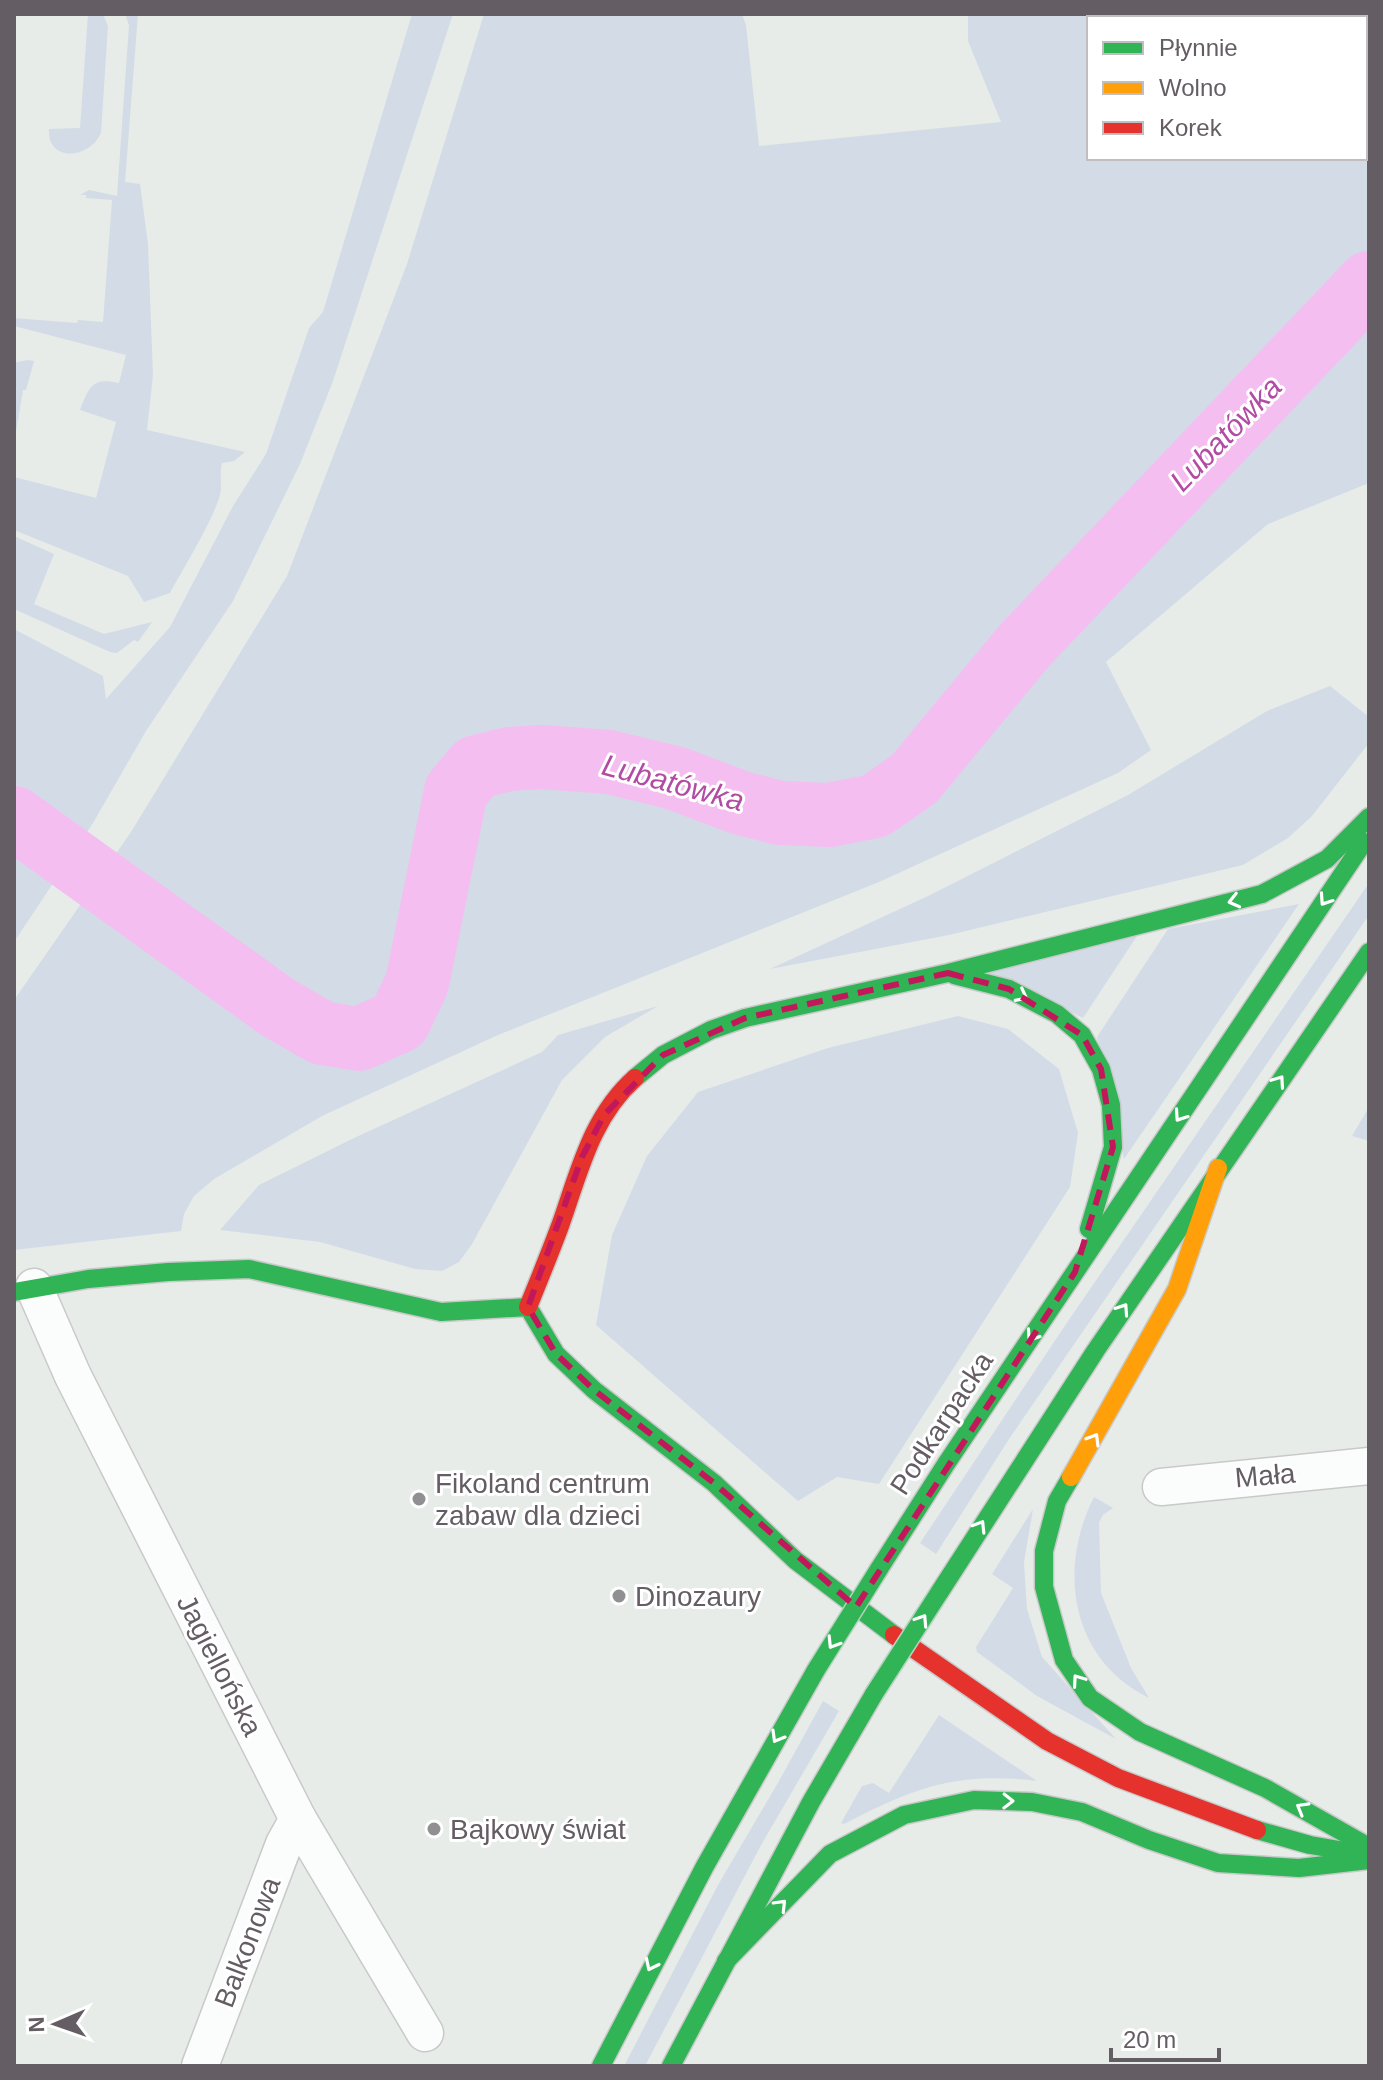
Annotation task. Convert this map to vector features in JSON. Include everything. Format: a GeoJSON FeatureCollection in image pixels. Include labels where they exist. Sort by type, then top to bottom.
{"type":"FeatureCollection","features":[{"type":"Feature","properties":{"kind":"main road"},"geometry":{"type":"LineString","coordinates":[[1369,817],[1327,859],[1262,894],[948,973],[745,1018],[711,1030],[663,1055],[631,1082],[604,1115],[582,1157],[528,1307],[556,1354],[585,1381],[714,1483],[795,1560],[885,1629],[1034,1733],[1118,1778],[1249,1828],[1369,1858]]}},
{"type":"Feature","properties":{"kind":"main road","name":"Podkarpacka"},"geometry":{"type":"LineString","coordinates":[[601,2066],[656,1953],[733,1812],[879,1569],[946,1464],[1369,836]]}},
{"type":"Feature","properties":{"kind":"main road"},"geometry":{"type":"LineString","coordinates":[[671,2066],[811,1802],[874,1694],[1028,1450],[1218,1168],[1369,952]]}},
{"type":"Feature","properties":{"kind":"main road"},"geometry":{"type":"LineString","coordinates":[[948,973],[1009,989],[1057,1014],[1082,1035],[1101,1069],[1111,1105],[1113,1147],[1075,1272]]}},
{"type":"Feature","properties":{"kind":"main road"},"geometry":{"type":"LineString","coordinates":[[1218,1168],[1177,1289],[1057,1501],[1044,1551],[1044,1587],[1064,1660],[1090,1698],[1140,1732],[1265,1788],[1369,1847]]}},
{"type":"Feature","properties":{"kind":"main road","name":"Jagiellońska"},"geometry":{"type":"LineString","coordinates":[[24,1290],[88,1279],[249,1269],[441,1312],[528,1307]]}},
{"type":"Feature","properties":{"kind":"main road"},"geometry":{"type":"LineString","coordinates":[[726,1961],[830,1854],[904,1815],[974,1800],[1032,1802],[1082,1812],[1149,1840],[1218,1863],[1299,1868],[1369,1858]]}},
{"type":"Feature","properties":{"kind":"street","name":"Jagiellońska"},"geometry":{"type":"LineString","coordinates":[[24,1290],[73,1376],[298,1819],[425,2033]]}},
{"type":"Feature","properties":{"kind":"street","name":"Mała"},"geometry":{"type":"LineString","coordinates":[[1161,1487],[1369,1466]]}},
{"type":"Feature","properties":{"kind":"street","name":"Balkonowa"},"geometry":{"type":"LineString","coordinates":[[200,2066],[284,1844],[298,1819]]}},
{"type":"Feature","properties":{"kind":"highlighted area"},"geometry":{"type":"Polygon","coordinates":[[[948,973],[1009,989],[1082,1035],[1101,1069],[1113,1147],[1075,1272],[856,1607],[714,1483],[594,1390],[556,1354],[528,1307],[582,1157],[604,1115],[663,1055],[745,1018],[948,973]]]}},
{"type":"Feature","properties":{"kind":"shaded area"},"geometry":{"type":"Polygon","coordinates":[[[88,14],[103,14],[108,26],[101,133],[88,148],[70,154],[55,148],[49,129],[80,128],[88,14]]]}},
{"type":"Feature","properties":{"kind":"shaded area"},"geometry":{"type":"Polygon","coordinates":[[[125,14],[138,14],[125,182],[140,184],[148,244],[153,375],[147,430],[245,452],[234,461],[222,463],[221,488],[215,510],[170,593],[144,602],[128,576],[14,530],[14,477],[96,498],[116,422],[80,410],[93,385],[103,381],[119,383],[126,355],[14,326],[14,318],[103,322],[112,200],[80,195],[89,190],[117,196],[129,25],[125,14]]]}},
{"type":"Feature","properties":{"kind":"shaded area"},"geometry":{"type":"Polygon","coordinates":[[[412,14],[453,14],[333,381],[300,464],[233,601],[146,731],[93,823],[14,942],[14,629],[103,676],[106,699],[170,627],[233,506],[266,454],[309,328],[323,312],[412,14]]]}},
{"type":"Feature","properties":{"kind":"shaded area"},"geometry":{"type":"Polygon","coordinates":[[[484,14],[742,14],[746,25],[759,146],[1001,122],[968,41],[968,15],[1369,14],[1369,483],[1268,524],[1106,662],[1151,750],[1118,773],[879,882],[498,1035],[322,1116],[214,1179],[194,1196],[184,1214],[181,1231],[14,1250],[14,1000],[131,832],[287,576],[407,264],[484,14]]]}},
{"type":"Feature","properties":{"kind":"shaded area"},"geometry":{"type":"Polygon","coordinates":[[[34,361],[26,390],[23,390],[14,444],[14,363],[34,361]]]}},
{"type":"Feature","properties":{"kind":"shaded area"},"geometry":{"type":"Polygon","coordinates":[[[14,536],[54,554],[34,604],[104,634],[152,622],[138,642],[134,640],[117,653],[110,652],[14,609],[14,536]]]}},
{"type":"Feature","properties":{"kind":"shaded area"},"geometry":{"type":"Polygon","coordinates":[[[1330,686],[1369,717],[1369,743],[1312,816],[1288,838],[1243,865],[949,935],[770,969],[928,896],[1128,795],[1267,711],[1330,686]]]}},
{"type":"Feature","properties":{"kind":"shaded area"},"geometry":{"type":"Polygon","coordinates":[[[1369,883],[1369,915],[1009,1439],[936,1554],[920,1543],[1064,1327],[1369,883]]]}},
{"type":"Feature","properties":{"kind":"shaded area"},"geometry":{"type":"Polygon","coordinates":[[[1299,904],[1124,1159],[1097,1037],[1168,929],[1299,904]]]}},
{"type":"Feature","properties":{"kind":"shaded area"},"geometry":{"type":"Polygon","coordinates":[[[1137,936],[1083,1018],[983,970],[1137,936]]]}},
{"type":"Feature","properties":{"kind":"shaded area"},"geometry":{"type":"Polygon","coordinates":[[[658,1006],[605,1037],[562,1080],[472,1244],[459,1262],[442,1271],[415,1269],[320,1242],[220,1230],[259,1185],[542,1052],[558,1035],[658,1006]]]}},
{"type":"Feature","properties":{"kind":"shaded area"},"geometry":{"type":"Polygon","coordinates":[[[958,1016],[1008,1029],[1059,1069],[1078,1133],[1070,1187],[879,1484],[837,1477],[798,1501],[596,1325],[612,1235],[647,1156],[698,1092],[828,1048],[958,1016]]]}},
{"type":"Feature","properties":{"kind":"shaded area"},"geometry":{"type":"Polygon","coordinates":[[[1369,1107],[1369,1141],[1352,1136],[1369,1107]]]}},
{"type":"Feature","properties":{"kind":"shaded area"},"geometry":{"type":"Polygon","coordinates":[[[1094,1497],[1113,1508],[1099,1522],[1101,1593],[1131,1668],[1149,1698],[1123,1681],[1102,1661],[1078,1611],[1076,1554],[1094,1497]]]}},
{"type":"Feature","properties":{"kind":"shaded area"},"geometry":{"type":"Polygon","coordinates":[[[1033,1509],[1024,1562],[1027,1609],[1042,1657],[1116,1739],[1037,1696],[977,1652],[976,1647],[1013,1588],[992,1574],[1033,1509]]]}},
{"type":"Feature","properties":{"kind":"shaded area"},"geometry":{"type":"Polygon","coordinates":[[[823,1701],[839,1711],[760,1847],[645,2066],[624,2066],[718,1885],[823,1701]]]}},
{"type":"Feature","properties":{"kind":"shaded area"},"geometry":{"type":"Polygon","coordinates":[[[939,1715],[1037,1781],[983,1778],[936,1785],[841,1823],[862,1786],[873,1783],[889,1793],[939,1715]]]}},
{"type":"Feature","properties":{"kind":"waterway","name":"Lubatówka"},"geometry":{"type":"LineString","coordinates":[[14,818],[277,1007],[322,1033],[359,1039],[399,1021],[417,983],[456,791],[476,767],[509,759],[542,757],[609,762],[675,778],[741,803],[780,813],[829,815],[875,806],[914,779],[1025,645],[1369,283]]}},
{"type":"Feature","properties":{"kind":"traffic: fast"},"geometry":{"type":"LineString","coordinates":[[635,1078],[663,1055],[711,1030],[745,1018],[948,973],[1262,894],[1327,859],[1369,817]]}},
{"type":"Feature","properties":{"kind":"traffic: fast"},"geometry":{"type":"LineString","coordinates":[[879,1569],[946,1464],[1364,842]]}},
{"type":"Feature","properties":{"kind":"traffic: fast"},"geometry":{"type":"LineString","coordinates":[[939,1593],[1096,1350],[1369,952]]}},
{"type":"Feature","properties":{"kind":"traffic: fast"},"geometry":{"type":"LineString","coordinates":[[954,975],[1009,989],[1057,1014],[1082,1035],[1101,1069],[1111,1105],[1113,1147],[1089,1229]]}},
{"type":"Feature","properties":{"kind":"traffic: fast"},"geometry":{"type":"LineString","coordinates":[[14,1292],[88,1279],[249,1269],[441,1312],[528,1307],[556,1354],[594,1390],[714,1483],[795,1560],[894,1635]]}},
{"type":"Feature","properties":{"kind":"traffic: fast"},"geometry":{"type":"LineString","coordinates":[[1071,1477],[1057,1501],[1044,1551],[1044,1587],[1064,1660],[1090,1698],[1140,1732],[1265,1788],[1369,1847]]}},
{"type":"Feature","properties":{"kind":"traffic: fast"},"geometry":{"type":"LineString","coordinates":[[816,1670],[879,1569]]}},
{"type":"Feature","properties":{"kind":"traffic: fast"},"geometry":{"type":"LineString","coordinates":[[874,1694],[939,1593]]}},
{"type":"Feature","properties":{"kind":"traffic: fast"},"geometry":{"type":"LineString","coordinates":[[601,2066],[705,1866],[816,1670]]}},
{"type":"Feature","properties":{"kind":"traffic: fast"},"geometry":{"type":"LineString","coordinates":[[671,2066],[811,1802],[874,1694]]}},
{"type":"Feature","properties":{"kind":"traffic: fast"},"geometry":{"type":"LineString","coordinates":[[726,1961],[830,1854],[904,1815],[974,1800],[1032,1802],[1082,1812],[1149,1840],[1218,1863],[1299,1868],[1369,1860]]}},
{"type":"Feature","properties":{"kind":"traffic: fast"},"geometry":{"type":"LineString","coordinates":[[1257,1830],[1310,1845],[1369,1855]]}},
{"type":"Feature","properties":{"kind":"traffic: slow"},"geometry":{"type":"LineString","coordinates":[[1071,1477],[1177,1289],[1218,1168]]}},
{"type":"Feature","properties":{"kind":"traffic: jam"},"geometry":{"type":"LineString","coordinates":[[528,1307],[588,1147],[607,1110],[635,1078]]}},
{"type":"Feature","properties":{"kind":"traffic: jam"},"geometry":{"type":"LineString","coordinates":[[894,1635],[1047,1741],[1118,1778],[1257,1830]]}},
{"type":"Feature","properties":{"kind":"place","name":"Fikoland centrum zabaw dla dzieci"},"geometry":{"type":"Point","coordinates":[419,1499]}},
{"type":"Feature","properties":{"kind":"place","name":"Dinozaury"},"geometry":{"type":"Point","coordinates":[619,1596]}},
{"type":"Feature","properties":{"kind":"place","name":"Bajkowy świat"},"geometry":{"type":"Point","coordinates":[434,1829]}}]}
